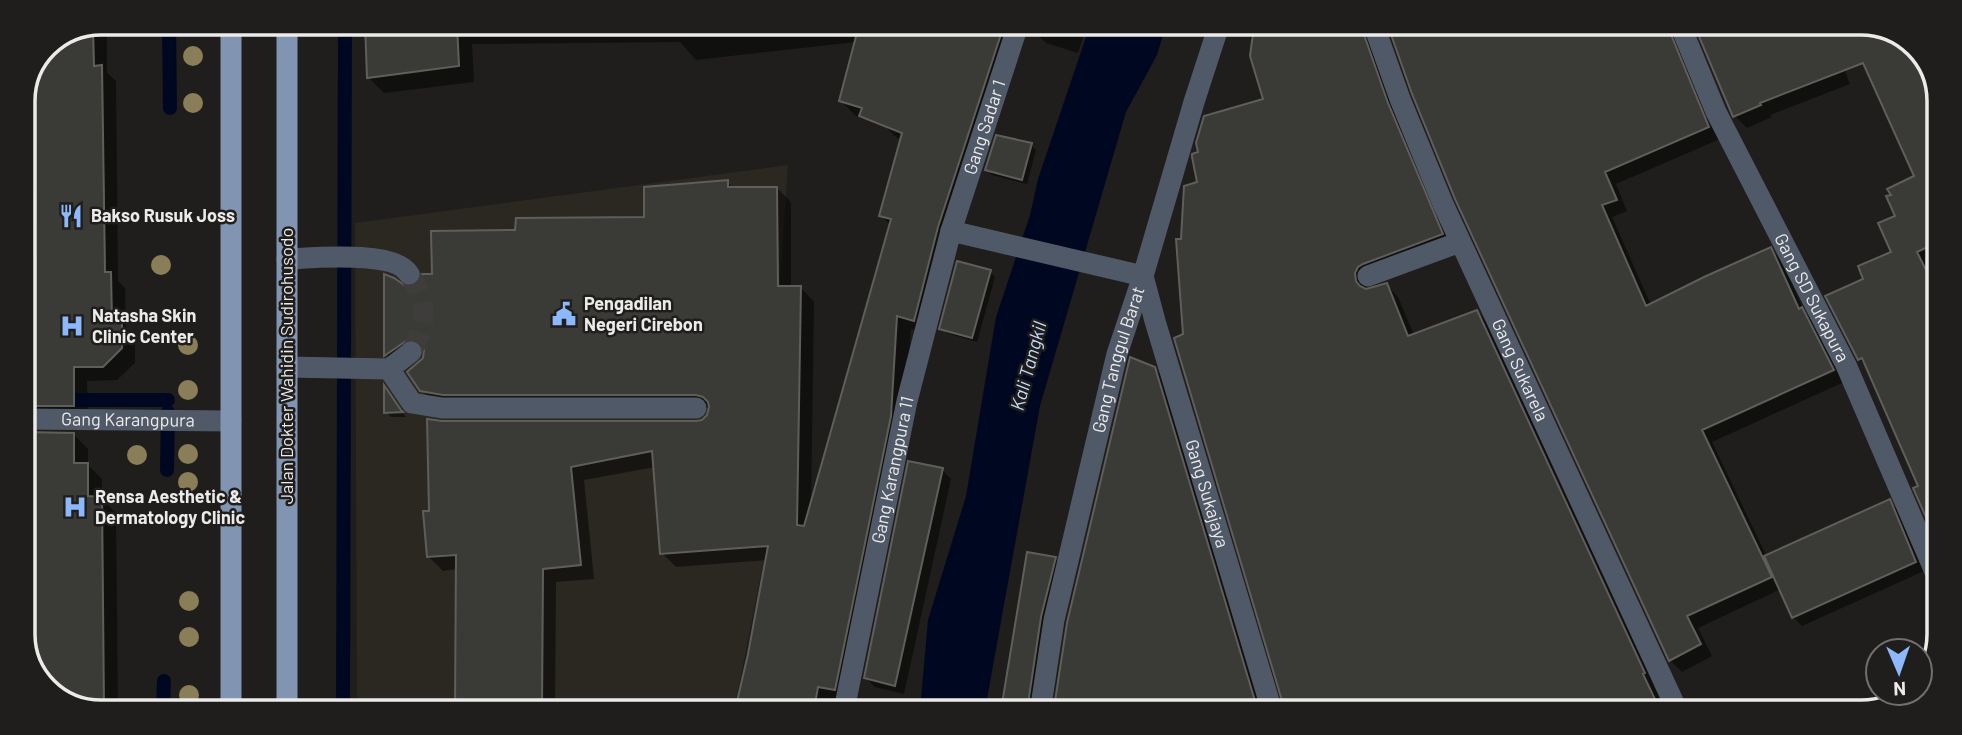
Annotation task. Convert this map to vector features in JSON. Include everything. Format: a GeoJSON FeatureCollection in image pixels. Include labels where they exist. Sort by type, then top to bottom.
{"type":"FeatureCollection","features":[{"type":"Feature","properties":{"kind":"main road"},"geometry":{"type":"LineString","coordinates":[[231,35],[231,700]]}},
{"type":"Feature","properties":{"kind":"main road","name":"Jalan Dokter Wahidin Sudirohusodo"},"geometry":{"type":"LineString","coordinates":[[287,35],[287,700]]}},
{"type":"Feature","properties":{"kind":"street","name":"Gang Sadar 1"},"geometry":{"type":"LineString","coordinates":[[951,231],[1015,35]]}},
{"type":"Feature","properties":{"kind":"street","name":"Gang Tanggul Barat"},"geometry":{"type":"LineString","coordinates":[[1042,699],[1054,620],[1117,354],[1216,35]]}},
{"type":"Feature","properties":{"kind":"street","name":"Gang Sukarela"},"geometry":{"type":"LineString","coordinates":[[1377,35],[1400,99],[1460,242],[1672,700]]}},
{"type":"Feature","properties":{"kind":"street","name":"Gang SD Sukapura"},"geometry":{"type":"LineString","coordinates":[[1684,35],[1716,111],[1846,365],[1927,553]]}},
{"type":"Feature","properties":{"kind":"street"},"geometry":{"type":"LineString","coordinates":[[951,231],[1143,276]]}},
{"type":"Feature","properties":{"kind":"street","name":"Gang Karangpura 11"},"geometry":{"type":"LineString","coordinates":[[846,700],[907,401],[951,231]]}},
{"type":"Feature","properties":{"kind":"street"},"geometry":{"type":"LineString","coordinates":[[1368,276],[1460,242]]}},
{"type":"Feature","properties":{"kind":"street"},"geometry":{"type":"LineString","coordinates":[[287,258],[389,260],[406,268],[410,274]]}},
{"type":"Feature","properties":{"kind":"street","name":"Gang Sukajaya"},"geometry":{"type":"LineString","coordinates":[[1143,276],[1269,700]]}},
{"type":"Feature","properties":{"kind":"street"},"geometry":{"type":"LineString","coordinates":[[287,367],[388,369],[411,352]]}},
{"type":"Feature","properties":{"kind":"street"},"geometry":{"type":"LineString","coordinates":[[388,369],[412,403],[442,408],[696,408]]}},
{"type":"Feature","properties":{"kind":"street","name":"Gang Karangpura"},"geometry":{"type":"LineString","coordinates":[[35,419],[232,421]]}},
{"type":"Feature","properties":{"kind":"shaded area"},"geometry":{"type":"Polygon","coordinates":[[[788,165],[780,284],[781,399],[767,545],[736,700],[357,700],[355,223],[788,165]]]}},
{"type":"Feature","properties":{"kind":"water","name":"Kali Tangkil"},"geometry":{"type":"Polygon","coordinates":[[[1087,35],[1163,35],[1157,55],[1126,112],[1040,406],[987,700],[921,700],[928,620],[966,496],[996,317],[1030,215],[1038,179],[1087,35]]]}},
{"type":"Feature","properties":{"kind":"building"},"geometry":{"type":"Polygon","coordinates":[[[365,35],[458,35],[459,66],[367,78],[365,35]]]}},
{"type":"Feature","properties":{"kind":"building"},"geometry":{"type":"Polygon","coordinates":[[[856,35],[1001,35],[938,227],[914,321],[897,316],[891,416],[835,690],[818,687],[816,700],[737,700],[768,546],[660,554],[652,451],[571,467],[581,565],[543,569],[542,700],[455,700],[456,555],[427,557],[423,511],[429,511],[427,419],[696,421],[707,415],[709,407],[703,397],[696,395],[443,395],[420,391],[407,372],[423,358],[421,343],[409,339],[384,356],[384,274],[407,287],[412,287],[418,283],[422,274],[432,274],[431,231],[515,230],[516,218],[644,217],[644,187],[728,180],[728,187],[777,187],[778,286],[801,286],[797,525],[804,526],[891,219],[879,216],[902,133],[859,116],[862,108],[839,101],[856,35]]]}},
{"type":"Feature","properties":{"kind":"building"},"geometry":{"type":"Polygon","coordinates":[[[1253,35],[1364,35],[1388,103],[1443,234],[1363,264],[1355,273],[1356,281],[1366,289],[1387,283],[1408,336],[1477,310],[1655,700],[1282,700],[1174,338],[1183,334],[1176,239],[1181,239],[1184,186],[1197,182],[1192,154],[1198,152],[1196,143],[1204,116],[1263,99],[1250,56],[1253,35]]]}},
{"type":"Feature","properties":{"kind":"building"},"geometry":{"type":"Polygon","coordinates":[[[1391,35],[1671,35],[1709,127],[1605,172],[1617,200],[1602,205],[1646,306],[1771,247],[1799,309],[1802,307],[1834,370],[1702,430],[1772,577],[1687,616],[1701,644],[1669,661],[1455,199],[1391,35]]]}},
{"type":"Feature","properties":{"kind":"building"},"geometry":{"type":"Polygon","coordinates":[[[1698,35],[1873,36],[1890,42],[1908,54],[1920,72],[1927,97],[1927,247],[1917,252],[1927,272],[1927,520],[1913,488],[1918,486],[1862,358],[1858,360],[1825,296],[1863,279],[1858,266],[1891,252],[1878,223],[1895,216],[1886,196],[1891,195],[1887,189],[1914,176],[1863,63],[1760,103],[1761,105],[1733,117],[1698,35]]]}},
{"type":"Feature","properties":{"kind":"building"},"geometry":{"type":"Polygon","coordinates":[[[93,36],[94,66],[102,65],[105,272],[111,272],[112,322],[122,322],[122,348],[103,367],[74,367],[74,406],[35,406],[35,102],[40,76],[54,54],[76,40],[93,36]]]}},
{"type":"Feature","properties":{"kind":"building"},"geometry":{"type":"Polygon","coordinates":[[[996,135],[1032,143],[1022,180],[985,170],[996,135]]]}},
{"type":"Feature","properties":{"kind":"building"},"geometry":{"type":"Polygon","coordinates":[[[957,261],[991,270],[972,338],[939,329],[957,261]]]}},
{"type":"Feature","properties":{"kind":"building"},"geometry":{"type":"Polygon","coordinates":[[[1130,357],[1155,367],[1255,700],[1055,700],[1067,623],[1130,357]]]}},
{"type":"Feature","properties":{"kind":"building"},"geometry":{"type":"Polygon","coordinates":[[[384,385],[401,410],[403,412],[384,413],[384,385]]]}},
{"type":"Feature","properties":{"kind":"building"},"geometry":{"type":"Polygon","coordinates":[[[35,432],[74,433],[74,463],[88,463],[88,496],[102,497],[104,700],[72,693],[54,681],[37,651],[35,432]]]}},
{"type":"Feature","properties":{"kind":"building"},"geometry":{"type":"Polygon","coordinates":[[[908,461],[943,468],[895,686],[864,678],[908,461]]]}},
{"type":"Feature","properties":{"kind":"building"},"geometry":{"type":"Polygon","coordinates":[[[1890,499],[1916,562],[1792,618],[1764,556],[1890,499]]]}},
{"type":"Feature","properties":{"kind":"building"},"geometry":{"type":"Polygon","coordinates":[[[1027,552],[1056,557],[1041,617],[1029,700],[1003,700],[1027,552]]]}},
{"type":"Feature","properties":{"kind":"waterway"},"geometry":{"type":"LineString","coordinates":[[169,35],[170,108]]}},
{"type":"Feature","properties":{"kind":"waterway"},"geometry":{"type":"LineString","coordinates":[[343,700],[345,35]]}},
{"type":"Feature","properties":{"kind":"waterway"},"geometry":{"type":"LineString","coordinates":[[55,400],[168,400]]}},
{"type":"Feature","properties":{"kind":"waterway"},"geometry":{"type":"LineString","coordinates":[[167,470],[168,412]]}},
{"type":"Feature","properties":{"kind":"waterway"},"geometry":{"type":"LineString","coordinates":[[163,700],[164,681]]}},
{"type":"Feature","properties":{"kind":"tunnel"},"geometry":{"type":"LineString","coordinates":[[409,274],[420,294],[424,313],[421,332],[411,352]]}},
{"type":"Feature","properties":{"kind":"place","name":"Bakso Rusuk Joss"},"geometry":{"type":"Point","coordinates":[71,216]}},
{"type":"Feature","properties":{"kind":"place","name":"Pengadilan Negeri Cirebon"},"geometry":{"type":"Point","coordinates":[564,314]}},
{"type":"Feature","properties":{"kind":"place","name":"Natasha Skin Clinic Center"},"geometry":{"type":"Point","coordinates":[72,326]}},
{"type":"Feature","properties":{"kind":"place","name":"Rensa Aesthetic & Dermatology Clinic"},"geometry":{"type":"Point","coordinates":[75,507]}}]}
